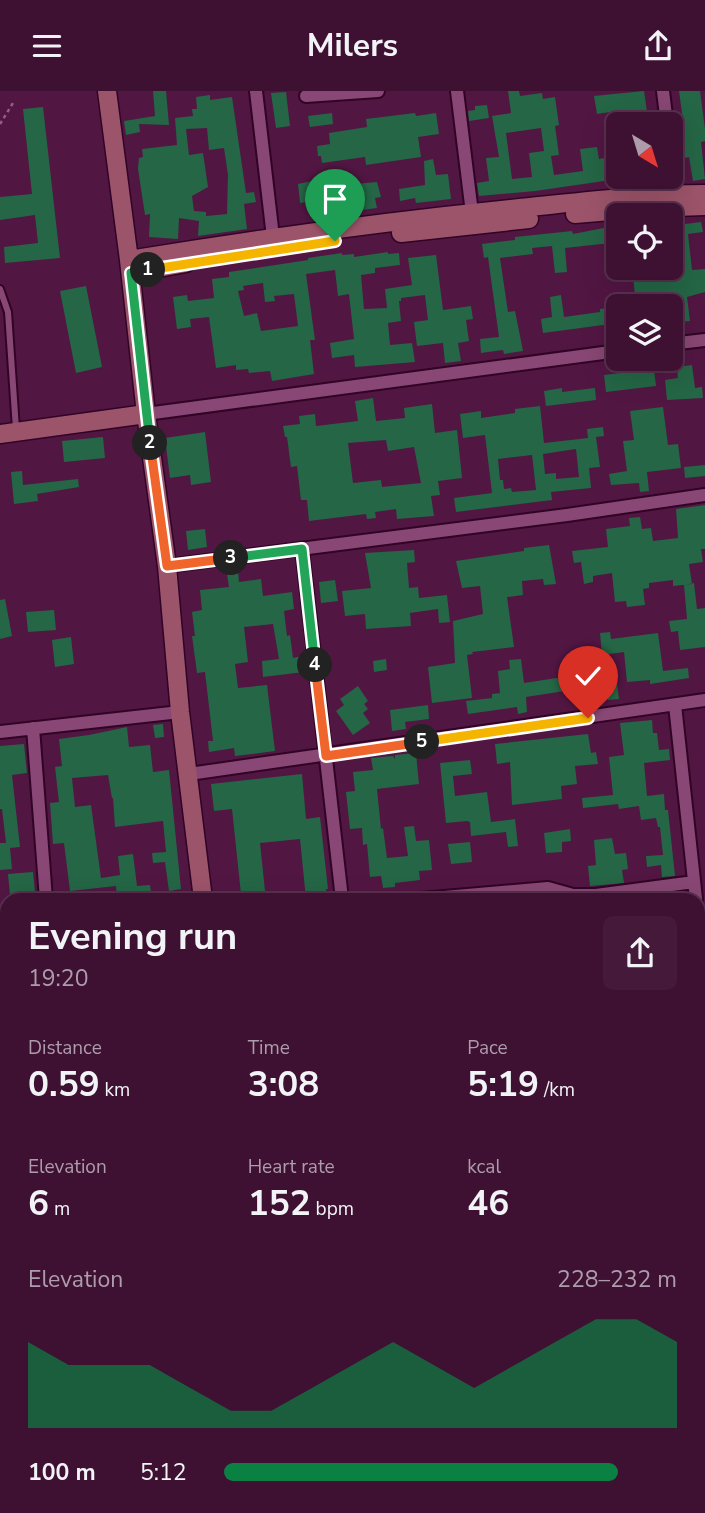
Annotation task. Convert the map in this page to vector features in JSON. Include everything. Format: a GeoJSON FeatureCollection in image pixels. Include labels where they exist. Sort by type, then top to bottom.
{"type":"FeatureCollection","features":[{"type":"Feature","properties":{"kind":"street"},"geometry":{"type":"LineString","coordinates":[[107,91],[167,566],[180,712],[202,893]]}},
{"type":"Feature","properties":{"kind":"street"},"geometry":{"type":"LineString","coordinates":[[256,91],[273,237]]}},
{"type":"Feature","properties":{"kind":"street"},"geometry":{"type":"LineString","coordinates":[[306,96],[378,91]]}},
{"type":"Feature","properties":{"kind":"street"},"geometry":{"type":"LineString","coordinates":[[457,91],[472,212]]}},
{"type":"Feature","properties":{"kind":"street"},"geometry":{"type":"LineString","coordinates":[[663,91],[666,112]]}},
{"type":"Feature","properties":{"kind":"street"},"geometry":{"type":"LineString","coordinates":[[672,189],[673,201]]}},
{"type":"Feature","properties":{"kind":"street"},"geometry":{"type":"LineString","coordinates":[[130,267],[673,201],[705,194]]}},
{"type":"Feature","properties":{"kind":"street"},"geometry":{"type":"LineString","coordinates":[[130,267],[273,237],[472,212],[673,201],[705,207]]}},
{"type":"Feature","properties":{"kind":"street"},"geometry":{"type":"LineString","coordinates":[[683,343],[705,340]]}},
{"type":"Feature","properties":{"kind":"street"},"geometry":{"type":"LineString","coordinates":[[8,432],[606,353]]}},
{"type":"Feature","properties":{"kind":"street"},"geometry":{"type":"LineString","coordinates":[[167,566],[705,495]]}},
{"type":"Feature","properties":{"kind":"street"},"geometry":{"type":"LineString","coordinates":[[302,549],[341,893]]}},
{"type":"Feature","properties":{"kind":"street"},"geometry":{"type":"LineString","coordinates":[[189,774],[705,700]]}},
{"type":"Feature","properties":{"kind":"street"},"geometry":{"type":"LineString","coordinates":[[675,705],[695,893]]}},
{"type":"Feature","properties":{"kind":"street"},"geometry":{"type":"LineString","coordinates":[[0,732],[180,712]]}},
{"type":"Feature","properties":{"kind":"street"},"geometry":{"type":"LineString","coordinates":[[33,728],[46,893]]}},
{"type":"Feature","properties":{"kind":"street"},"geometry":{"type":"LineString","coordinates":[[611,893],[694,882]]}},
{"type":"Feature","properties":{"kind":"street"},"geometry":{"type":"LineString","coordinates":[[490,893],[548,888],[566,893]]}},
{"type":"Feature","properties":{"kind":"lane"},"geometry":{"type":"LineString","coordinates":[[0,289],[8,312],[8,432]]}},
{"type":"Feature","properties":{"kind":"path"},"geometry":{"type":"LineString","coordinates":[[0,124],[13,103]]}},
{"type":"Feature","properties":{"kind":"building"},"geometry":{"type":"Polygon","coordinates":[[[153,91],[166,91],[169,125],[139,124],[140,132],[126,135],[124,121],[155,116],[153,91]]]}},
{"type":"Feature","properties":{"kind":"building"},"geometry":{"type":"Polygon","coordinates":[[[508,91],[519,91],[520,96],[542,93],[543,99],[555,97],[559,155],[551,156],[554,175],[583,171],[580,149],[597,147],[599,159],[606,158],[606,181],[479,196],[477,183],[489,181],[486,158],[499,157],[492,116],[511,113],[508,91]],[[541,128],[506,133],[512,179],[532,177],[529,153],[544,151],[541,128]]]}},
{"type":"Feature","properties":{"kind":"building"},"geometry":{"type":"Polygon","coordinates":[[[644,91],[647,112],[597,114],[594,96],[644,91]]]}},
{"type":"Feature","properties":{"kind":"building"},"geometry":{"type":"Polygon","coordinates":[[[679,91],[700,91],[705,129],[705,141],[701,142],[705,179],[693,181],[689,157],[683,158],[685,135],[679,91]]]}},
{"type":"Feature","properties":{"kind":"building"},"geometry":{"type":"Polygon","coordinates":[[[286,92],[290,126],[276,128],[271,93],[286,92]]]}},
{"type":"Feature","properties":{"kind":"building"},"geometry":{"type":"Polygon","coordinates":[[[210,95],[210,100],[232,97],[246,193],[254,192],[256,202],[244,204],[247,229],[198,236],[199,221],[179,218],[178,239],[149,237],[150,214],[145,215],[138,169],[139,158],[143,157],[142,149],[177,145],[175,118],[193,116],[192,109],[197,109],[196,97],[210,95]],[[207,128],[186,129],[189,155],[203,153],[208,187],[192,196],[194,211],[206,212],[206,216],[227,214],[228,175],[224,148],[209,150],[207,128]]]}},
{"type":"Feature","properties":{"kind":"building"},"geometry":{"type":"Polygon","coordinates":[[[487,105],[489,118],[469,121],[468,111],[475,110],[475,106],[487,105]]]}},
{"type":"Feature","properties":{"kind":"building"},"geometry":{"type":"Polygon","coordinates":[[[43,107],[60,258],[5,263],[4,247],[38,243],[35,215],[0,220],[0,197],[32,194],[23,109],[43,107]]]}},
{"type":"Feature","properties":{"kind":"building"},"geometry":{"type":"Polygon","coordinates":[[[332,113],[333,124],[310,127],[308,116],[332,113]]]}},
{"type":"Feature","properties":{"kind":"building"},"geometry":{"type":"Polygon","coordinates":[[[415,113],[416,116],[436,113],[439,134],[418,137],[421,157],[366,165],[365,157],[322,163],[321,156],[318,156],[317,146],[330,144],[329,133],[367,127],[366,119],[415,113]]]}},
{"type":"Feature","properties":{"kind":"building"},"geometry":{"type":"Polygon","coordinates":[[[433,159],[436,175],[448,174],[451,199],[416,203],[415,198],[400,201],[399,189],[425,185],[424,161],[433,159]]]}},
{"type":"Feature","properties":{"kind":"building"},"geometry":{"type":"Polygon","coordinates":[[[333,177],[336,198],[300,203],[298,184],[333,177]]]}},
{"type":"Feature","properties":{"kind":"building"},"geometry":{"type":"Polygon","coordinates":[[[377,182],[381,197],[375,198],[377,208],[330,214],[328,205],[357,201],[355,184],[377,182]]]}},
{"type":"Feature","properties":{"kind":"building"},"geometry":{"type":"Polygon","coordinates":[[[683,222],[701,222],[703,232],[688,234],[692,270],[705,269],[705,292],[687,297],[690,321],[683,322],[683,294],[635,294],[633,280],[683,280],[683,222]]]}},
{"type":"Feature","properties":{"kind":"building"},"geometry":{"type":"Polygon","coordinates":[[[606,228],[606,244],[565,248],[567,272],[555,273],[552,246],[532,248],[533,254],[500,258],[508,312],[515,311],[523,351],[481,353],[480,339],[499,337],[488,257],[484,258],[482,244],[515,240],[515,237],[572,231],[573,234],[606,228]]]}},
{"type":"Feature","properties":{"kind":"building"},"geometry":{"type":"Polygon","coordinates":[[[342,253],[354,254],[354,257],[399,253],[400,265],[375,268],[375,273],[361,275],[364,309],[387,308],[385,289],[412,285],[408,258],[436,255],[443,310],[471,306],[473,319],[466,320],[469,341],[458,343],[461,361],[445,363],[443,343],[417,346],[414,322],[428,320],[425,295],[401,298],[401,321],[388,323],[390,345],[412,343],[415,362],[355,367],[354,355],[332,358],[330,343],[354,339],[349,294],[338,296],[335,270],[306,274],[315,340],[310,340],[314,374],[272,381],[270,371],[249,373],[248,369],[236,370],[236,365],[216,368],[209,317],[190,319],[191,327],[177,329],[173,297],[187,295],[188,301],[214,298],[212,279],[229,277],[229,272],[342,253]],[[263,283],[243,286],[244,290],[238,291],[244,316],[257,313],[261,331],[298,326],[294,294],[274,296],[275,301],[265,302],[263,283]]]}},
{"type":"Feature","properties":{"kind":"building"},"geometry":{"type":"Polygon","coordinates":[[[86,286],[102,367],[76,373],[60,291],[86,286]]]}},
{"type":"Feature","properties":{"kind":"building"},"geometry":{"type":"Polygon","coordinates":[[[561,295],[564,317],[600,312],[600,309],[606,308],[606,325],[543,333],[541,319],[552,317],[550,297],[561,295]]]}},
{"type":"Feature","properties":{"kind":"building"},"geometry":{"type":"Polygon","coordinates":[[[692,365],[695,388],[702,387],[703,398],[667,400],[665,380],[678,378],[677,371],[683,371],[683,366],[692,365]]]}},
{"type":"Feature","properties":{"kind":"building"},"geometry":{"type":"Polygon","coordinates":[[[654,371],[656,386],[606,392],[604,375],[654,371]]]}},
{"type":"Feature","properties":{"kind":"building"},"geometry":{"type":"Polygon","coordinates":[[[562,388],[562,392],[595,388],[596,400],[546,406],[544,391],[562,388]]]}},
{"type":"Feature","properties":{"kind":"building"},"geometry":{"type":"Polygon","coordinates":[[[373,398],[376,421],[405,418],[404,408],[432,404],[435,433],[457,430],[462,478],[438,481],[440,495],[431,496],[434,516],[397,519],[396,509],[375,512],[376,518],[367,519],[366,514],[309,521],[307,500],[301,500],[297,466],[291,467],[283,426],[300,424],[299,416],[315,414],[316,426],[358,421],[355,401],[373,398]],[[386,440],[348,443],[353,483],[381,480],[382,487],[421,483],[414,447],[388,451],[386,440]]]}},
{"type":"Feature","properties":{"kind":"building"},"geometry":{"type":"Polygon","coordinates":[[[540,406],[544,443],[588,438],[587,429],[603,427],[604,436],[596,437],[600,467],[589,468],[591,488],[551,492],[552,500],[456,512],[454,498],[492,493],[485,435],[463,438],[460,414],[481,411],[481,418],[515,413],[515,409],[540,406]],[[576,449],[543,454],[545,474],[556,473],[556,479],[579,477],[576,449]],[[532,455],[498,459],[500,480],[503,480],[504,489],[511,488],[512,492],[536,490],[532,455]]]}},
{"type":"Feature","properties":{"kind":"building"},"geometry":{"type":"Polygon","coordinates":[[[663,407],[668,445],[678,444],[681,468],[647,472],[649,491],[640,492],[639,483],[611,485],[609,474],[627,471],[623,441],[634,440],[630,411],[663,407]]]}},
{"type":"Feature","properties":{"kind":"building"},"geometry":{"type":"Polygon","coordinates":[[[205,432],[211,482],[191,485],[190,475],[170,478],[165,438],[205,432]]]}},
{"type":"Feature","properties":{"kind":"building"},"geometry":{"type":"Polygon","coordinates":[[[103,437],[105,458],[64,462],[62,441],[103,437]]]}},
{"type":"Feature","properties":{"kind":"building"},"geometry":{"type":"Polygon","coordinates":[[[705,465],[705,476],[685,478],[684,467],[705,465]]]}},
{"type":"Feature","properties":{"kind":"building"},"geometry":{"type":"Polygon","coordinates":[[[22,471],[23,485],[78,479],[79,487],[37,494],[38,501],[14,504],[11,472],[22,471]]]}},
{"type":"Feature","properties":{"kind":"building"},"geometry":{"type":"Polygon","coordinates":[[[705,505],[705,549],[701,549],[703,562],[689,564],[692,584],[673,586],[673,580],[649,583],[649,588],[643,589],[645,605],[627,607],[626,601],[615,602],[612,573],[593,576],[593,582],[584,584],[581,562],[574,563],[572,551],[608,547],[606,529],[630,526],[629,518],[640,517],[642,529],[651,528],[653,541],[678,538],[676,509],[705,505]]]}},
{"type":"Feature","properties":{"kind":"building"},"geometry":{"type":"Polygon","coordinates":[[[205,529],[207,547],[188,550],[186,531],[205,529]]]}},
{"type":"Feature","properties":{"kind":"building"},"geometry":{"type":"Polygon","coordinates":[[[549,545],[556,584],[544,585],[543,579],[522,581],[523,595],[507,597],[514,647],[472,652],[473,654],[467,655],[472,698],[432,703],[428,667],[455,663],[453,621],[483,614],[480,586],[462,588],[456,561],[549,545]]]}},
{"type":"Feature","properties":{"kind":"building"},"geometry":{"type":"Polygon","coordinates":[[[414,550],[415,562],[407,563],[409,588],[418,587],[419,598],[447,595],[450,622],[439,623],[438,609],[410,613],[411,626],[366,629],[365,614],[345,616],[342,591],[371,588],[365,553],[414,550]]]}},
{"type":"Feature","properties":{"kind":"building"},"geometry":{"type":"Polygon","coordinates":[[[238,572],[239,582],[261,579],[263,596],[292,592],[294,609],[284,611],[287,636],[290,635],[293,658],[302,656],[304,672],[263,677],[262,661],[279,659],[273,624],[244,627],[248,662],[235,664],[238,688],[267,685],[275,751],[235,756],[234,748],[209,752],[208,741],[213,741],[205,672],[197,673],[192,612],[202,610],[200,590],[229,587],[227,574],[238,572]]]}},
{"type":"Feature","properties":{"kind":"building"},"geometry":{"type":"Polygon","coordinates":[[[335,580],[338,601],[321,603],[319,582],[335,580]]]}},
{"type":"Feature","properties":{"kind":"building"},"geometry":{"type":"Polygon","coordinates":[[[694,583],[697,609],[705,608],[705,647],[680,650],[678,631],[671,632],[669,621],[687,619],[684,585],[694,583]]]}},
{"type":"Feature","properties":{"kind":"building"},"geometry":{"type":"Polygon","coordinates":[[[5,599],[12,636],[0,639],[0,600],[5,599]]]}},
{"type":"Feature","properties":{"kind":"building"},"geometry":{"type":"Polygon","coordinates":[[[54,610],[56,630],[28,632],[26,612],[54,610]]]}},
{"type":"Feature","properties":{"kind":"building"},"geometry":{"type":"Polygon","coordinates":[[[610,632],[611,639],[658,633],[663,671],[688,668],[689,678],[650,684],[650,680],[627,682],[624,652],[602,655],[600,633],[610,632]]]}},
{"type":"Feature","properties":{"kind":"building"},"geometry":{"type":"Polygon","coordinates":[[[71,637],[74,664],[55,667],[52,640],[71,637]]]}},
{"type":"Feature","properties":{"kind":"building"},"geometry":{"type":"Polygon","coordinates":[[[599,652],[604,685],[526,697],[527,712],[518,714],[517,707],[468,714],[466,701],[492,698],[492,694],[500,693],[498,671],[510,669],[509,660],[521,659],[524,683],[576,675],[579,673],[577,655],[599,652]]]}},
{"type":"Feature","properties":{"kind":"building"},"geometry":{"type":"Polygon","coordinates":[[[386,659],[387,670],[374,672],[373,661],[386,659]]]}},
{"type":"Feature","properties":{"kind":"building"},"geometry":{"type":"Polygon","coordinates":[[[616,675],[619,699],[608,700],[605,677],[616,675]]]}},
{"type":"Feature","properties":{"kind":"building"},"geometry":{"type":"Polygon","coordinates":[[[358,686],[368,701],[364,704],[368,709],[363,713],[370,723],[353,735],[336,711],[344,705],[340,699],[358,686]]]}},
{"type":"Feature","properties":{"kind":"building"},"geometry":{"type":"Polygon","coordinates":[[[428,705],[429,719],[405,722],[406,729],[392,731],[390,710],[428,705]]]}},
{"type":"Feature","properties":{"kind":"building"},"geometry":{"type":"Polygon","coordinates":[[[652,720],[659,750],[669,749],[670,760],[644,763],[647,796],[664,794],[675,876],[662,877],[661,865],[647,867],[646,856],[663,855],[660,827],[656,818],[641,820],[639,806],[619,809],[618,804],[583,808],[582,798],[613,795],[609,757],[624,755],[620,723],[652,720]]]}},
{"type":"Feature","properties":{"kind":"building"},"geometry":{"type":"Polygon","coordinates":[[[163,724],[164,737],[155,738],[153,725],[163,724]]]}},
{"type":"Feature","properties":{"kind":"building"},"geometry":{"type":"Polygon","coordinates":[[[127,727],[129,747],[150,745],[153,772],[169,770],[181,889],[169,891],[165,862],[153,863],[152,853],[166,852],[163,821],[115,827],[108,775],[72,778],[75,807],[91,805],[101,878],[120,875],[118,856],[133,854],[137,886],[150,885],[151,893],[117,893],[116,886],[70,891],[64,843],[53,844],[50,803],[59,802],[55,767],[62,766],[59,739],[127,727]]]}},
{"type":"Feature","properties":{"kind":"building"},"geometry":{"type":"Polygon","coordinates":[[[588,734],[591,753],[596,752],[598,764],[575,766],[577,784],[561,786],[562,799],[512,805],[510,762],[497,764],[495,744],[588,734]]]}},
{"type":"Feature","properties":{"kind":"building"},"geometry":{"type":"Polygon","coordinates":[[[24,744],[27,773],[12,775],[20,847],[10,848],[12,869],[0,870],[0,843],[6,843],[0,809],[0,746],[24,744]]]}},
{"type":"Feature","properties":{"kind":"building"},"geometry":{"type":"Polygon","coordinates":[[[416,753],[419,784],[377,789],[381,829],[383,828],[387,858],[408,856],[404,827],[414,826],[416,841],[429,840],[432,870],[419,871],[420,880],[395,883],[395,887],[383,888],[381,876],[370,877],[367,844],[363,845],[362,828],[350,829],[346,792],[355,791],[353,772],[373,770],[371,758],[393,756],[395,759],[395,755],[416,753]]]}},
{"type":"Feature","properties":{"kind":"building"},"geometry":{"type":"Polygon","coordinates":[[[470,760],[472,774],[453,776],[455,796],[487,792],[491,822],[515,819],[518,846],[508,847],[506,832],[471,836],[470,822],[446,823],[440,763],[470,760]]]}},
{"type":"Feature","properties":{"kind":"building"},"geometry":{"type":"Polygon","coordinates":[[[302,774],[306,819],[320,817],[326,893],[305,893],[300,839],[260,843],[265,891],[241,893],[232,809],[214,811],[211,784],[302,774]]]}},
{"type":"Feature","properties":{"kind":"building"},"geometry":{"type":"Polygon","coordinates":[[[570,829],[571,841],[562,842],[562,852],[546,853],[544,833],[570,829]]]}},
{"type":"Feature","properties":{"kind":"building"},"geometry":{"type":"Polygon","coordinates":[[[612,838],[615,854],[626,853],[628,869],[622,870],[624,883],[590,886],[588,866],[596,865],[594,840],[612,838]]]}},
{"type":"Feature","properties":{"kind":"building"},"geometry":{"type":"Polygon","coordinates":[[[470,842],[472,862],[451,864],[448,844],[470,842]]]}},
{"type":"Feature","properties":{"kind":"building"},"geometry":{"type":"Polygon","coordinates":[[[33,872],[35,892],[10,893],[8,874],[33,872]]]}},
{"type":"Feature","properties":{"kind":"route"},"geometry":{"type":"LineString","coordinates":[[335,241],[131,273],[146,414],[167,566],[302,549],[326,756],[588,718]]}}]}
